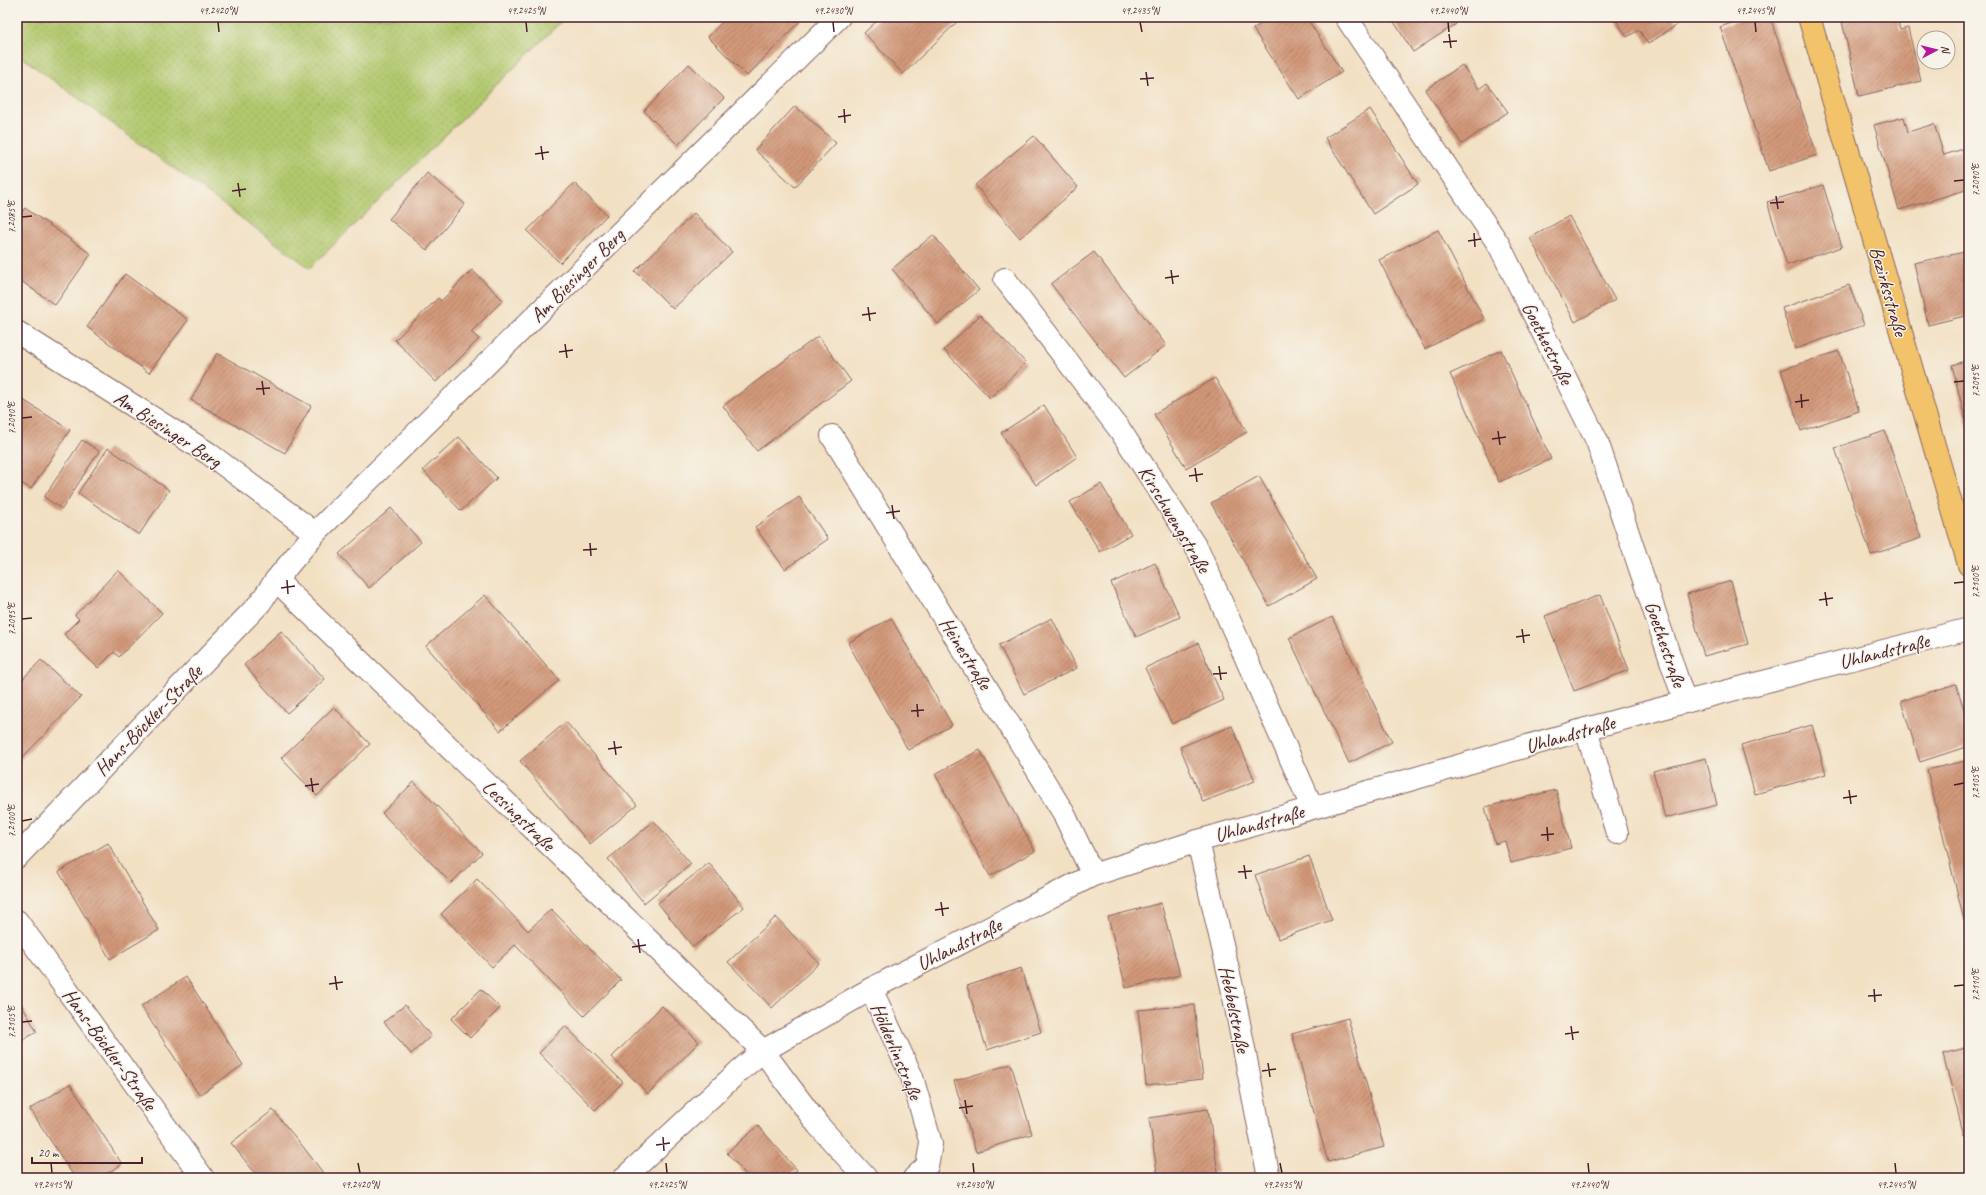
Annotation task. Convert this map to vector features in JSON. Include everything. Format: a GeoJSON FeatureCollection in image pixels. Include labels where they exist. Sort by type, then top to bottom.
{"type":"FeatureCollection","features":[{"type":"Feature","properties":{"kind":"main road","name":"Bezirksstraße"},"geometry":{"type":"LineString","coordinates":[[1809,17],[1969,565]]}},
{"type":"Feature","properties":{"kind":"street","name":"Am Biesinger Berg"},"geometry":{"type":"LineString","coordinates":[[276,580],[315,532],[839,17]]}},
{"type":"Feature","properties":{"kind":"street","name":"Goethestraße"},"geometry":{"type":"LineString","coordinates":[[1346,17],[1498,245],[1597,441],[1685,702]]}},
{"type":"Feature","properties":{"kind":"street","name":"Kirschwengstraße"},"geometry":{"type":"LineString","coordinates":[[1005,279],[1120,430],[1199,552],[1312,807]]}},
{"type":"Feature","properties":{"kind":"street","name":"Am Biesinger Berg"},"geometry":{"type":"LineString","coordinates":[[17,332],[208,453],[315,532]]}},
{"type":"Feature","properties":{"kind":"street","name":"Heinestraße"},"geometry":{"type":"LineString","coordinates":[[832,436],[1063,812],[1093,875]]}},
{"type":"Feature","properties":{"kind":"street","name":"Hans-Böckler-Straße"},"geometry":{"type":"LineString","coordinates":[[17,857],[260,603],[276,580]]}},
{"type":"Feature","properties":{"kind":"street","name":"Lessingstraße"},"geometry":{"type":"LineString","coordinates":[[276,580],[763,1051]]}},
{"type":"Feature","properties":{"kind":"street","name":"Uhlandstraße"},"geometry":{"type":"LineString","coordinates":[[624,1178],[739,1071],[763,1051],[871,989],[1093,875],[1198,841],[1312,807],[1586,729],[1969,629]]}},
{"type":"Feature","properties":{"kind":"street"},"geometry":{"type":"LineString","coordinates":[[1586,729],[1617,833]]}},
{"type":"Feature","properties":{"kind":"street","name":"Hebbelstraße"},"geometry":{"type":"LineString","coordinates":[[1198,841],[1232,987],[1269,1178]]}},
{"type":"Feature","properties":{"kind":"street","name":"Hans-Böckler-Straße"},"geometry":{"type":"LineString","coordinates":[[17,921],[203,1178]]}},
{"type":"Feature","properties":{"kind":"street","name":"Hölderlinstraße"},"geometry":{"type":"LineString","coordinates":[[871,989],[912,1077],[932,1144],[927,1166],[914,1178]]}},
{"type":"Feature","properties":{"kind":"street"},"geometry":{"type":"LineString","coordinates":[[763,1051],[818,1125],[866,1178]]}},
{"type":"Feature","properties":{"kind":"green space"},"geometry":{"type":"Polygon","coordinates":[[[17,17],[566,17],[310,268],[17,54],[17,17]]]}},
{"type":"Feature","properties":{"kind":"building"},"geometry":{"type":"Polygon","coordinates":[[[727,17],[804,17],[747,76],[708,37],[727,17]]]}},
{"type":"Feature","properties":{"kind":"building"},"geometry":{"type":"Polygon","coordinates":[[[881,17],[962,17],[903,74],[864,33],[881,17]]]}},
{"type":"Feature","properties":{"kind":"building"},"geometry":{"type":"Polygon","coordinates":[[[1271,17],[1306,17],[1342,72],[1299,99],[1253,29],[1271,17]]]}},
{"type":"Feature","properties":{"kind":"building"},"geometry":{"type":"Polygon","coordinates":[[[1391,17],[1452,17],[1456,24],[1413,52],[1391,17]]]}},
{"type":"Feature","properties":{"kind":"building"},"geometry":{"type":"Polygon","coordinates":[[[1614,17],[1673,17],[1677,25],[1648,44],[1639,30],[1627,37],[1614,17]]]}},
{"type":"Feature","properties":{"kind":"building"},"geometry":{"type":"Polygon","coordinates":[[[1749,17],[1770,17],[1817,155],[1769,171],[1720,27],[1749,17]]]}},
{"type":"Feature","properties":{"kind":"building"},"geometry":{"type":"Polygon","coordinates":[[[1841,17],[1897,17],[1900,30],[1908,28],[1916,61],[1916,70],[1918,70],[1921,81],[1859,96],[1841,17]]]}},
{"type":"Feature","properties":{"kind":"building"},"geometry":{"type":"Polygon","coordinates":[[[689,64],[724,98],[678,145],[644,111],[689,64]]]}},
{"type":"Feature","properties":{"kind":"building"},"geometry":{"type":"Polygon","coordinates":[[[1462,65],[1479,89],[1487,83],[1508,112],[1462,144],[1425,90],[1462,65]]]}},
{"type":"Feature","properties":{"kind":"building"},"geometry":{"type":"Polygon","coordinates":[[[795,106],[836,143],[795,187],[755,150],[795,106]]]}},
{"type":"Feature","properties":{"kind":"building"},"geometry":{"type":"Polygon","coordinates":[[[1370,109],[1418,184],[1373,214],[1325,138],[1370,109]]]}},
{"type":"Feature","properties":{"kind":"building"},"geometry":{"type":"Polygon","coordinates":[[[1904,117],[1908,132],[1934,124],[1944,155],[1963,149],[1969,169],[1969,189],[1899,210],[1874,125],[1904,117]]]}},
{"type":"Feature","properties":{"kind":"building"},"geometry":{"type":"Polygon","coordinates":[[[1034,136],[1078,187],[1020,238],[975,185],[1034,136]]]}},
{"type":"Feature","properties":{"kind":"building"},"geometry":{"type":"Polygon","coordinates":[[[427,173],[465,204],[427,250],[389,219],[427,173]]]}},
{"type":"Feature","properties":{"kind":"building"},"geometry":{"type":"Polygon","coordinates":[[[574,183],[607,215],[560,263],[527,231],[574,183]]]}},
{"type":"Feature","properties":{"kind":"building"},"geometry":{"type":"Polygon","coordinates":[[[1823,185],[1842,247],[1787,265],[1767,202],[1823,185]]]}},
{"type":"Feature","properties":{"kind":"building"},"geometry":{"type":"Polygon","coordinates":[[[25,208],[91,254],[55,305],[17,278],[17,219],[25,208]]]}},
{"type":"Feature","properties":{"kind":"building"},"geometry":{"type":"Polygon","coordinates":[[[694,213],[732,252],[673,309],[635,271],[694,213]]]}},
{"type":"Feature","properties":{"kind":"building"},"geometry":{"type":"Polygon","coordinates":[[[1569,216],[1615,300],[1575,322],[1530,238],[1569,216]]]}},
{"type":"Feature","properties":{"kind":"building"},"geometry":{"type":"Polygon","coordinates":[[[1438,230],[1484,319],[1425,349],[1379,260],[1438,230]]]}},
{"type":"Feature","properties":{"kind":"building"},"geometry":{"type":"Polygon","coordinates":[[[933,235],[979,290],[938,324],[892,269],[933,235]]]}},
{"type":"Feature","properties":{"kind":"building"},"geometry":{"type":"Polygon","coordinates":[[[1969,251],[1969,315],[1928,325],[1914,263],[1969,251]]]}},
{"type":"Feature","properties":{"kind":"building"},"geometry":{"type":"Polygon","coordinates":[[[1094,252],[1166,345],[1124,378],[1051,284],[1094,252]]]}},
{"type":"Feature","properties":{"kind":"building"},"geometry":{"type":"Polygon","coordinates":[[[472,270],[503,300],[471,332],[479,339],[436,382],[395,340],[438,298],[441,301],[472,270]]]}},
{"type":"Feature","properties":{"kind":"building"},"geometry":{"type":"Polygon","coordinates":[[[125,274],[188,320],[149,373],[87,327],[125,274]]]}},
{"type":"Feature","properties":{"kind":"building"},"geometry":{"type":"Polygon","coordinates":[[[1849,285],[1864,325],[1795,349],[1782,308],[1849,285]]]}},
{"type":"Feature","properties":{"kind":"building"},"geometry":{"type":"Polygon","coordinates":[[[980,315],[1026,363],[990,398],[944,350],[980,315]]]}},
{"type":"Feature","properties":{"kind":"building"},"geometry":{"type":"Polygon","coordinates":[[[818,336],[851,381],[757,451],[723,406],[818,336]]]}},
{"type":"Feature","properties":{"kind":"building"},"geometry":{"type":"Polygon","coordinates":[[[1501,350],[1551,459],[1499,482],[1450,374],[1501,350]]]}},
{"type":"Feature","properties":{"kind":"building"},"geometry":{"type":"Polygon","coordinates":[[[1839,351],[1859,411],[1801,431],[1781,370],[1839,351]]]}},
{"type":"Feature","properties":{"kind":"building"},"geometry":{"type":"Polygon","coordinates":[[[217,353],[311,406],[285,453],[191,400],[217,353]]]}},
{"type":"Feature","properties":{"kind":"building"},"geometry":{"type":"Polygon","coordinates":[[[1969,360],[1969,431],[1968,431],[1952,365],[1969,360]]]}},
{"type":"Feature","properties":{"kind":"building"},"geometry":{"type":"Polygon","coordinates":[[[1215,378],[1247,432],[1186,468],[1154,414],[1215,378]]]}},
{"type":"Feature","properties":{"kind":"building"},"geometry":{"type":"Polygon","coordinates":[[[17,396],[70,430],[31,489],[17,480],[17,396]]]}},
{"type":"Feature","properties":{"kind":"building"},"geometry":{"type":"Polygon","coordinates":[[[1044,405],[1077,457],[1036,485],[1001,433],[1044,405]]]}},
{"type":"Feature","properties":{"kind":"building"},"geometry":{"type":"Polygon","coordinates":[[[1885,431],[1921,538],[1871,555],[1835,448],[1885,431]]]}},
{"type":"Feature","properties":{"kind":"building"},"geometry":{"type":"Polygon","coordinates":[[[459,437],[497,478],[461,511],[423,470],[459,437]]]}},
{"type":"Feature","properties":{"kind":"building"},"geometry":{"type":"Polygon","coordinates":[[[82,440],[99,451],[62,509],[44,497],[82,440]]]}},
{"type":"Feature","properties":{"kind":"building"},"geometry":{"type":"Polygon","coordinates":[[[108,448],[169,490],[139,535],[78,493],[108,448]]]}},
{"type":"Feature","properties":{"kind":"building"},"geometry":{"type":"Polygon","coordinates":[[[1259,476],[1317,579],[1269,606],[1211,503],[1259,476]]]}},
{"type":"Feature","properties":{"kind":"building"},"geometry":{"type":"Polygon","coordinates":[[[1101,484],[1131,534],[1100,552],[1070,502],[1101,484]]]}},
{"type":"Feature","properties":{"kind":"building"},"geometry":{"type":"Polygon","coordinates":[[[799,497],[828,539],[785,569],[755,527],[799,497]]]}},
{"type":"Feature","properties":{"kind":"building"},"geometry":{"type":"Polygon","coordinates":[[[391,508],[421,542],[369,588],[339,554],[391,508]]]}},
{"type":"Feature","properties":{"kind":"building"},"geometry":{"type":"Polygon","coordinates":[[[1155,563],[1180,617],[1136,637],[1111,583],[1155,563]]]}},
{"type":"Feature","properties":{"kind":"building"},"geometry":{"type":"Polygon","coordinates":[[[118,570],[162,613],[119,657],[114,652],[98,668],[64,634],[79,619],[75,615],[118,570]]]}},
{"type":"Feature","properties":{"kind":"building"},"geometry":{"type":"Polygon","coordinates":[[[1731,581],[1748,644],[1704,656],[1687,594],[1731,581]]]}},
{"type":"Feature","properties":{"kind":"building"},"geometry":{"type":"Polygon","coordinates":[[[485,595],[559,680],[500,731],[426,646],[485,595]]]}},
{"type":"Feature","properties":{"kind":"building"},"geometry":{"type":"Polygon","coordinates":[[[1600,595],[1629,670],[1574,691],[1545,616],[1600,595]]]}},
{"type":"Feature","properties":{"kind":"building"},"geometry":{"type":"Polygon","coordinates":[[[1332,617],[1392,742],[1349,763],[1289,638],[1332,617]]]}},
{"type":"Feature","properties":{"kind":"building"},"geometry":{"type":"Polygon","coordinates":[[[891,618],[952,725],[908,750],[848,643],[891,618]]]}},
{"type":"Feature","properties":{"kind":"building"},"geometry":{"type":"Polygon","coordinates":[[[1052,618],[1077,668],[1024,694],[999,645],[1052,618]]]}},
{"type":"Feature","properties":{"kind":"building"},"geometry":{"type":"Polygon","coordinates":[[[281,631],[325,679],[287,713],[244,665],[281,631]]]}},
{"type":"Feature","properties":{"kind":"building"},"geometry":{"type":"Polygon","coordinates":[[[1198,643],[1224,700],[1172,724],[1145,668],[1198,643]]]}},
{"type":"Feature","properties":{"kind":"building"},"geometry":{"type":"Polygon","coordinates":[[[41,660],[81,697],[17,763],[17,685],[41,660]]]}},
{"type":"Feature","properties":{"kind":"building"},"geometry":{"type":"Polygon","coordinates":[[[1956,684],[1969,726],[1969,746],[1920,762],[1901,701],[1956,684]]]}},
{"type":"Feature","properties":{"kind":"building"},"geometry":{"type":"Polygon","coordinates":[[[334,707],[370,744],[317,796],[281,758],[334,707]]]}},
{"type":"Feature","properties":{"kind":"building"},"geometry":{"type":"Polygon","coordinates":[[[566,722],[637,805],[590,844],[520,761],[566,722]]]}},
{"type":"Feature","properties":{"kind":"building"},"geometry":{"type":"Polygon","coordinates":[[[1812,725],[1826,774],[1755,794],[1741,745],[1812,725]]]}},
{"type":"Feature","properties":{"kind":"building"},"geometry":{"type":"Polygon","coordinates":[[[1232,726],[1255,781],[1203,802],[1180,747],[1232,726]]]}},
{"type":"Feature","properties":{"kind":"building"},"geometry":{"type":"Polygon","coordinates":[[[980,750],[1035,851],[990,876],[935,774],[980,750]]]}},
{"type":"Feature","properties":{"kind":"building"},"geometry":{"type":"Polygon","coordinates":[[[1706,758],[1717,805],[1665,818],[1653,771],[1706,758]]]}},
{"type":"Feature","properties":{"kind":"building"},"geometry":{"type":"Polygon","coordinates":[[[1969,760],[1969,919],[1964,920],[1927,770],[1969,760]]]}},
{"type":"Feature","properties":{"kind":"building"},"geometry":{"type":"Polygon","coordinates":[[[414,782],[482,853],[451,883],[382,813],[414,782]]]}},
{"type":"Feature","properties":{"kind":"building"},"geometry":{"type":"Polygon","coordinates":[[[1556,790],[1571,848],[1511,863],[1505,841],[1495,844],[1485,807],[1556,790]]]}},
{"type":"Feature","properties":{"kind":"building"},"geometry":{"type":"Polygon","coordinates":[[[654,821],[691,864],[644,903],[608,859],[654,821]]]}},
{"type":"Feature","properties":{"kind":"building"},"geometry":{"type":"Polygon","coordinates":[[[108,843],[159,930],[110,959],[59,872],[108,843]]]}},
{"type":"Feature","properties":{"kind":"building"},"geometry":{"type":"Polygon","coordinates":[[[1309,856],[1332,920],[1278,939],[1255,875],[1309,856]]]}},
{"type":"Feature","properties":{"kind":"building"},"geometry":{"type":"Polygon","coordinates":[[[709,863],[744,907],[693,947],[658,903],[709,863]]]}},
{"type":"Feature","properties":{"kind":"building"},"geometry":{"type":"Polygon","coordinates":[[[477,879],[528,931],[551,909],[621,980],[584,1016],[515,945],[492,967],[441,914],[477,879]]]}},
{"type":"Feature","properties":{"kind":"building"},"geometry":{"type":"Polygon","coordinates":[[[1161,903],[1180,975],[1126,988],[1108,917],[1161,903]]]}},
{"type":"Feature","properties":{"kind":"building"},"geometry":{"type":"Polygon","coordinates":[[[776,917],[819,963],[772,1008],[728,962],[776,917]]]}},
{"type":"Feature","properties":{"kind":"building"},"geometry":{"type":"Polygon","coordinates":[[[1021,968],[1041,1032],[987,1050],[967,986],[1021,968]]]}},
{"type":"Feature","properties":{"kind":"building"},"geometry":{"type":"Polygon","coordinates":[[[186,977],[243,1065],[199,1095],[141,1006],[186,977]]]}},
{"type":"Feature","properties":{"kind":"building"},"geometry":{"type":"Polygon","coordinates":[[[481,989],[500,1008],[470,1038],[451,1019],[481,989]]]}},
{"type":"Feature","properties":{"kind":"building"},"geometry":{"type":"Polygon","coordinates":[[[17,997],[37,1032],[17,1043],[17,997]]]}},
{"type":"Feature","properties":{"kind":"building"},"geometry":{"type":"Polygon","coordinates":[[[405,1005],[431,1036],[411,1054],[384,1022],[405,1005]]]}},
{"type":"Feature","properties":{"kind":"building"},"geometry":{"type":"Polygon","coordinates":[[[1194,1005],[1203,1079],[1146,1085],[1138,1010],[1194,1005]]]}},
{"type":"Feature","properties":{"kind":"building"},"geometry":{"type":"Polygon","coordinates":[[[662,1006],[699,1042],[648,1094],[612,1057],[662,1006]]]}},
{"type":"Feature","properties":{"kind":"building"},"geometry":{"type":"Polygon","coordinates":[[[1348,1018],[1384,1147],[1328,1162],[1292,1034],[1348,1018]]]}},
{"type":"Feature","properties":{"kind":"building"},"geometry":{"type":"Polygon","coordinates":[[[565,1026],[623,1082],[595,1110],[539,1053],[565,1026]]]}},
{"type":"Feature","properties":{"kind":"building"},"geometry":{"type":"Polygon","coordinates":[[[1969,1047],[1969,1134],[1964,1136],[1943,1054],[1969,1047]]]}},
{"type":"Feature","properties":{"kind":"building"},"geometry":{"type":"Polygon","coordinates":[[[1011,1064],[1032,1134],[976,1152],[954,1081],[1011,1064]]]}},
{"type":"Feature","properties":{"kind":"building"},"geometry":{"type":"Polygon","coordinates":[[[70,1084],[122,1164],[100,1178],[75,1178],[30,1109],[70,1084]]]}},
{"type":"Feature","properties":{"kind":"building"},"geometry":{"type":"Polygon","coordinates":[[[1208,1109],[1218,1172],[1182,1178],[1158,1178],[1149,1118],[1208,1109]]]}},
{"type":"Feature","properties":{"kind":"building"},"geometry":{"type":"Polygon","coordinates":[[[273,1110],[327,1178],[259,1178],[231,1143],[273,1110]]]}},
{"type":"Feature","properties":{"kind":"building"},"geometry":{"type":"Polygon","coordinates":[[[758,1126],[797,1170],[788,1178],[749,1178],[727,1153],[758,1126]]]}}]}
